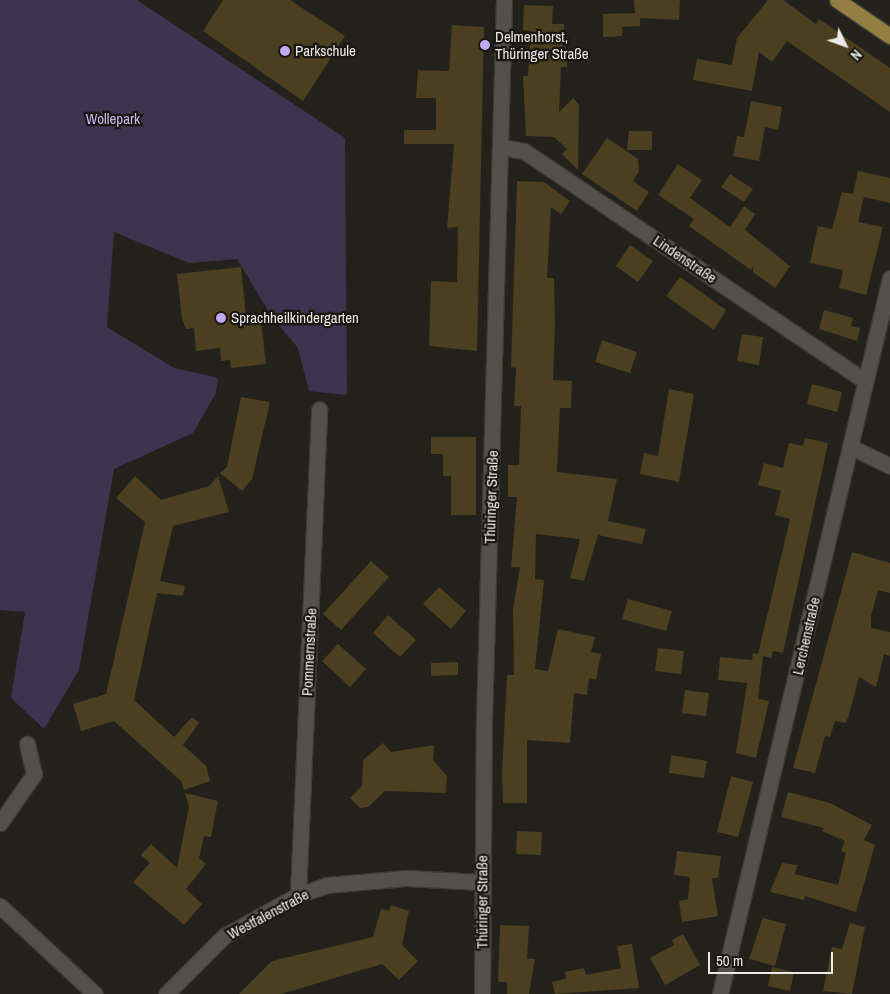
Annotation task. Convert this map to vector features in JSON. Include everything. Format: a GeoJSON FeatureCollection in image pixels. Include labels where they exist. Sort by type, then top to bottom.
{"type":"FeatureCollection","features":[{"type":"Feature","properties":{"kind":"main road"},"geometry":{"type":"LineString","coordinates":[[837,0],[890,36]]}},
{"type":"Feature","properties":{"kind":"street","name":"Thüringer Straße"},"geometry":{"type":"LineString","coordinates":[[482,994],[482,882],[504,0]]}},
{"type":"Feature","properties":{"kind":"street","name":"Lindenstraße"},"geometry":{"type":"LineString","coordinates":[[501,147],[524,151],[865,381]]}},
{"type":"Feature","properties":{"kind":"street","name":"Lerchenstraße"},"geometry":{"type":"LineString","coordinates":[[720,994],[890,278]]}},
{"type":"Feature","properties":{"kind":"street","name":"Pommernstraße"},"geometry":{"type":"LineString","coordinates":[[298,895],[320,409]]}},
{"type":"Feature","properties":{"kind":"street"},"geometry":{"type":"LineString","coordinates":[[851,447],[890,466]]}},
{"type":"Feature","properties":{"kind":"street"},"geometry":{"type":"LineString","coordinates":[[0,824],[34,774],[27,744]]}},
{"type":"Feature","properties":{"kind":"street","name":"Westfalenstraße"},"geometry":{"type":"LineString","coordinates":[[166,994],[224,936],[298,895],[328,885],[406,878],[482,882]]}},
{"type":"Feature","properties":{"kind":"street"},"geometry":{"type":"LineString","coordinates":[[0,906],[95,994]]}},
{"type":"Feature","properties":{"kind":"green space","name":"Wollepark"},"geometry":{"type":"Polygon","coordinates":[[[0,0],[137,0],[345,138],[347,395],[309,391],[298,348],[272,317],[237,259],[189,263],[114,232],[107,327],[174,368],[218,378],[216,393],[193,433],[114,469],[79,670],[44,729],[11,698],[25,612],[0,610],[0,0]]]}},
{"type":"Feature","properties":{"kind":"building"},"geometry":{"type":"Polygon","coordinates":[[[223,0],[290,0],[345,36],[303,101],[203,31],[223,0]]]}},
{"type":"Feature","properties":{"kind":"building"},"geometry":{"type":"Polygon","coordinates":[[[634,0],[680,0],[679,20],[640,18],[640,26],[622,27],[622,36],[603,37],[603,14],[635,13],[634,0]]]}},
{"type":"Feature","properties":{"kind":"building"},"geometry":{"type":"Polygon","coordinates":[[[768,0],[783,0],[816,24],[819,19],[890,68],[890,112],[787,41],[772,62],[759,52],[752,91],[693,80],[697,59],[732,65],[737,38],[768,0]]]}},
{"type":"Feature","properties":{"kind":"building"},"geometry":{"type":"Polygon","coordinates":[[[524,5],[553,6],[552,24],[564,24],[567,67],[561,67],[559,112],[573,98],[579,105],[578,170],[562,154],[567,149],[554,137],[526,136],[523,76],[528,76],[531,31],[523,30],[524,5]]]}},
{"type":"Feature","properties":{"kind":"building"},"geometry":{"type":"Polygon","coordinates":[[[452,25],[484,27],[477,351],[429,346],[431,281],[457,282],[458,227],[447,228],[454,144],[404,144],[404,130],[436,130],[436,98],[416,98],[418,70],[449,71],[452,25]]]}},
{"type":"Feature","properties":{"kind":"building"},"geometry":{"type":"Polygon","coordinates":[[[751,101],[782,107],[778,130],[765,127],[759,161],[733,156],[737,136],[744,137],[751,101]]]}},
{"type":"Feature","properties":{"kind":"building"},"geometry":{"type":"Polygon","coordinates":[[[629,131],[652,131],[652,150],[627,150],[629,131]]]}},
{"type":"Feature","properties":{"kind":"building"},"geometry":{"type":"Polygon","coordinates":[[[607,138],[638,159],[639,171],[633,181],[649,192],[637,211],[582,174],[607,138]]]}},
{"type":"Feature","properties":{"kind":"building"},"geometry":{"type":"Polygon","coordinates":[[[678,164],[702,180],[690,198],[730,227],[744,206],[755,214],[745,230],[790,266],[775,288],[753,272],[753,266],[751,270],[689,226],[694,219],[658,195],[678,164]]]}},
{"type":"Feature","properties":{"kind":"building"},"geometry":{"type":"Polygon","coordinates":[[[858,171],[890,178],[890,203],[864,197],[858,222],[883,227],[866,295],[839,288],[843,270],[810,263],[818,226],[832,229],[842,192],[853,194],[858,171]]]}},
{"type":"Feature","properties":{"kind":"building"},"geometry":{"type":"Polygon","coordinates":[[[730,174],[753,189],[744,202],[721,187],[730,174]]]}},
{"type":"Feature","properties":{"kind":"building"},"geometry":{"type":"Polygon","coordinates":[[[517,181],[544,182],[570,201],[561,214],[551,207],[547,278],[554,278],[553,380],[572,381],[571,408],[560,408],[557,472],[617,479],[608,521],[646,529],[642,544],[598,535],[584,581],[570,578],[580,539],[536,534],[535,579],[544,580],[535,669],[548,671],[558,629],[595,637],[591,652],[601,654],[596,680],[589,678],[587,695],[574,693],[570,743],[527,740],[527,803],[503,803],[502,773],[507,675],[514,675],[513,609],[520,567],[511,567],[517,497],[508,497],[508,465],[519,465],[521,406],[514,406],[516,368],[511,367],[517,181]]]}},
{"type":"Feature","properties":{"kind":"building"},"geometry":{"type":"Polygon","coordinates":[[[630,245],[653,261],[638,282],[616,266],[630,245]]]}},
{"type":"Feature","properties":{"kind":"building","name":"Sprachheilkindergarten"},"geometry":{"type":"Polygon","coordinates":[[[241,267],[246,316],[260,315],[266,364],[231,368],[230,360],[221,361],[220,348],[196,351],[194,328],[186,329],[182,319],[177,274],[241,267]]]}},
{"type":"Feature","properties":{"kind":"building"},"geometry":{"type":"Polygon","coordinates":[[[680,277],[726,310],[714,330],[666,296],[680,277]]]}},
{"type":"Feature","properties":{"kind":"building"},"geometry":{"type":"Polygon","coordinates":[[[824,310],[853,318],[851,326],[860,328],[857,341],[819,329],[824,310]]]}},
{"type":"Feature","properties":{"kind":"building"},"geometry":{"type":"Polygon","coordinates":[[[742,334],[763,337],[759,365],[737,361],[742,334]]]}},
{"type":"Feature","properties":{"kind":"building"},"geometry":{"type":"Polygon","coordinates":[[[602,340],[637,352],[630,373],[595,362],[602,340]]]}},
{"type":"Feature","properties":{"kind":"building"},"geometry":{"type":"Polygon","coordinates":[[[812,384],[842,392],[837,412],[807,404],[812,384]]]}},
{"type":"Feature","properties":{"kind":"building"},"geometry":{"type":"Polygon","coordinates":[[[669,389],[694,394],[679,482],[640,474],[644,453],[658,456],[669,389]]]}},
{"type":"Feature","properties":{"kind":"building"},"geometry":{"type":"Polygon","coordinates":[[[241,397],[270,402],[252,479],[242,491],[220,473],[227,467],[241,397]]]}},
{"type":"Feature","properties":{"kind":"building"},"geometry":{"type":"Polygon","coordinates":[[[431,437],[476,437],[476,515],[451,515],[451,476],[443,476],[443,454],[431,454],[431,437]]]}},
{"type":"Feature","properties":{"kind":"building"},"geometry":{"type":"Polygon","coordinates":[[[805,438],[828,443],[783,653],[773,651],[771,658],[763,656],[758,699],[769,701],[756,758],[736,753],[747,683],[718,680],[720,657],[752,660],[753,653],[758,654],[790,519],[775,515],[781,491],[758,485],[764,463],[783,468],[789,443],[803,446],[805,438]]]}},
{"type":"Feature","properties":{"kind":"building"},"geometry":{"type":"Polygon","coordinates":[[[135,476],[161,500],[209,486],[218,476],[229,512],[173,526],[160,581],[185,586],[183,596],[157,593],[134,700],[174,737],[192,717],[199,723],[183,745],[206,766],[210,781],[184,790],[181,781],[114,721],[81,731],[73,704],[106,694],[145,522],[116,498],[135,476]]]}},
{"type":"Feature","properties":{"kind":"building"},"geometry":{"type":"Polygon","coordinates":[[[852,552],[890,563],[890,593],[878,590],[871,616],[871,628],[890,632],[890,656],[884,654],[876,687],[859,677],[848,718],[845,723],[835,721],[830,737],[825,736],[815,773],[793,768],[852,552]]]}},
{"type":"Feature","properties":{"kind":"building"},"geometry":{"type":"Polygon","coordinates":[[[371,561],[389,577],[341,630],[323,614],[371,561]]]}},
{"type":"Feature","properties":{"kind":"building"},"geometry":{"type":"Polygon","coordinates":[[[439,587],[466,611],[451,629],[423,604],[439,587]]]}},
{"type":"Feature","properties":{"kind":"building"},"geometry":{"type":"Polygon","coordinates":[[[628,599],[672,611],[666,631],[622,619],[628,599]]]}},
{"type":"Feature","properties":{"kind":"building"},"geometry":{"type":"Polygon","coordinates":[[[388,615],[416,640],[400,657],[373,633],[388,615]]]}},
{"type":"Feature","properties":{"kind":"building"},"geometry":{"type":"Polygon","coordinates":[[[338,644],[366,669],[350,687],[322,661],[338,644]]]}},
{"type":"Feature","properties":{"kind":"building"},"geometry":{"type":"Polygon","coordinates":[[[658,648],[684,651],[681,674],[655,671],[658,648]]]}},
{"type":"Feature","properties":{"kind":"building"},"geometry":{"type":"Polygon","coordinates":[[[458,662],[458,675],[431,676],[431,663],[458,662]]]}},
{"type":"Feature","properties":{"kind":"building"},"geometry":{"type":"Polygon","coordinates":[[[685,690],[709,693],[706,716],[682,713],[685,690]]]}},
{"type":"Feature","properties":{"kind":"building"},"geometry":{"type":"Polygon","coordinates":[[[383,743],[391,752],[434,745],[433,760],[447,776],[446,793],[385,791],[368,807],[360,808],[350,798],[362,786],[363,760],[383,743]]]}},
{"type":"Feature","properties":{"kind":"building"},"geometry":{"type":"Polygon","coordinates":[[[671,755],[707,761],[704,778],[669,773],[671,755]]]}},
{"type":"Feature","properties":{"kind":"building"},"geometry":{"type":"Polygon","coordinates":[[[731,776],[753,782],[738,837],[717,832],[731,776]]]}},
{"type":"Feature","properties":{"kind":"building"},"geometry":{"type":"Polygon","coordinates":[[[788,792],[830,803],[872,825],[864,840],[875,845],[856,912],[805,896],[804,900],[770,892],[782,863],[797,865],[795,874],[838,885],[846,853],[841,851],[845,841],[822,831],[824,828],[781,817],[788,792]]]}},
{"type":"Feature","properties":{"kind":"building"},"geometry":{"type":"Polygon","coordinates":[[[185,793],[218,801],[211,837],[204,836],[199,858],[206,864],[186,889],[202,904],[184,925],[133,882],[150,863],[141,855],[151,844],[177,868],[189,807],[185,793]]]}},
{"type":"Feature","properties":{"kind":"building"},"geometry":{"type":"Polygon","coordinates":[[[517,831],[542,832],[541,855],[516,854],[517,831]]]}},
{"type":"Feature","properties":{"kind":"building"},"geometry":{"type":"Polygon","coordinates":[[[677,851],[721,856],[718,878],[712,878],[718,916],[682,922],[679,901],[688,899],[690,877],[674,875],[677,851]]]}},
{"type":"Feature","properties":{"kind":"building"},"geometry":{"type":"Polygon","coordinates":[[[391,905],[409,911],[402,945],[418,961],[399,980],[382,964],[281,994],[239,994],[272,961],[373,937],[381,909],[389,911],[391,905]]]}},
{"type":"Feature","properties":{"kind":"building"},"geometry":{"type":"Polygon","coordinates":[[[763,918],[786,924],[775,966],[749,959],[763,918]]]}},
{"type":"Feature","properties":{"kind":"building"},"geometry":{"type":"Polygon","coordinates":[[[850,923],[865,927],[852,994],[823,991],[832,947],[842,949],[850,923]]]}},
{"type":"Feature","properties":{"kind":"building"},"geometry":{"type":"Polygon","coordinates":[[[500,925],[529,926],[527,959],[535,959],[529,994],[507,994],[507,982],[498,982],[500,925]]]}},
{"type":"Feature","properties":{"kind":"building"},"geometry":{"type":"Polygon","coordinates":[[[683,934],[700,965],[665,985],[650,958],[674,945],[672,940],[683,934]]]}},
{"type":"Feature","properties":{"kind":"building"},"geometry":{"type":"Polygon","coordinates":[[[632,944],[639,988],[555,994],[552,982],[566,979],[565,972],[584,968],[586,975],[621,968],[617,946],[632,944]]]}},
{"type":"Feature","properties":{"kind":"building"},"geometry":{"type":"Polygon","coordinates":[[[772,967],[794,972],[790,991],[768,986],[772,967]]]}},
{"type":"Feature","properties":{"kind":"place","name":"Delmenhorst, Thüringer Straße"},"geometry":{"type":"Point","coordinates":[485,45]}},
{"type":"Feature","properties":{"kind":"place","name":"Parkschule"},"geometry":{"type":"Point","coordinates":[285,51]}},
{"type":"Feature","properties":{"kind":"place","name":"Sprachheilkindergarten"},"geometry":{"type":"Point","coordinates":[221,318]}}]}
